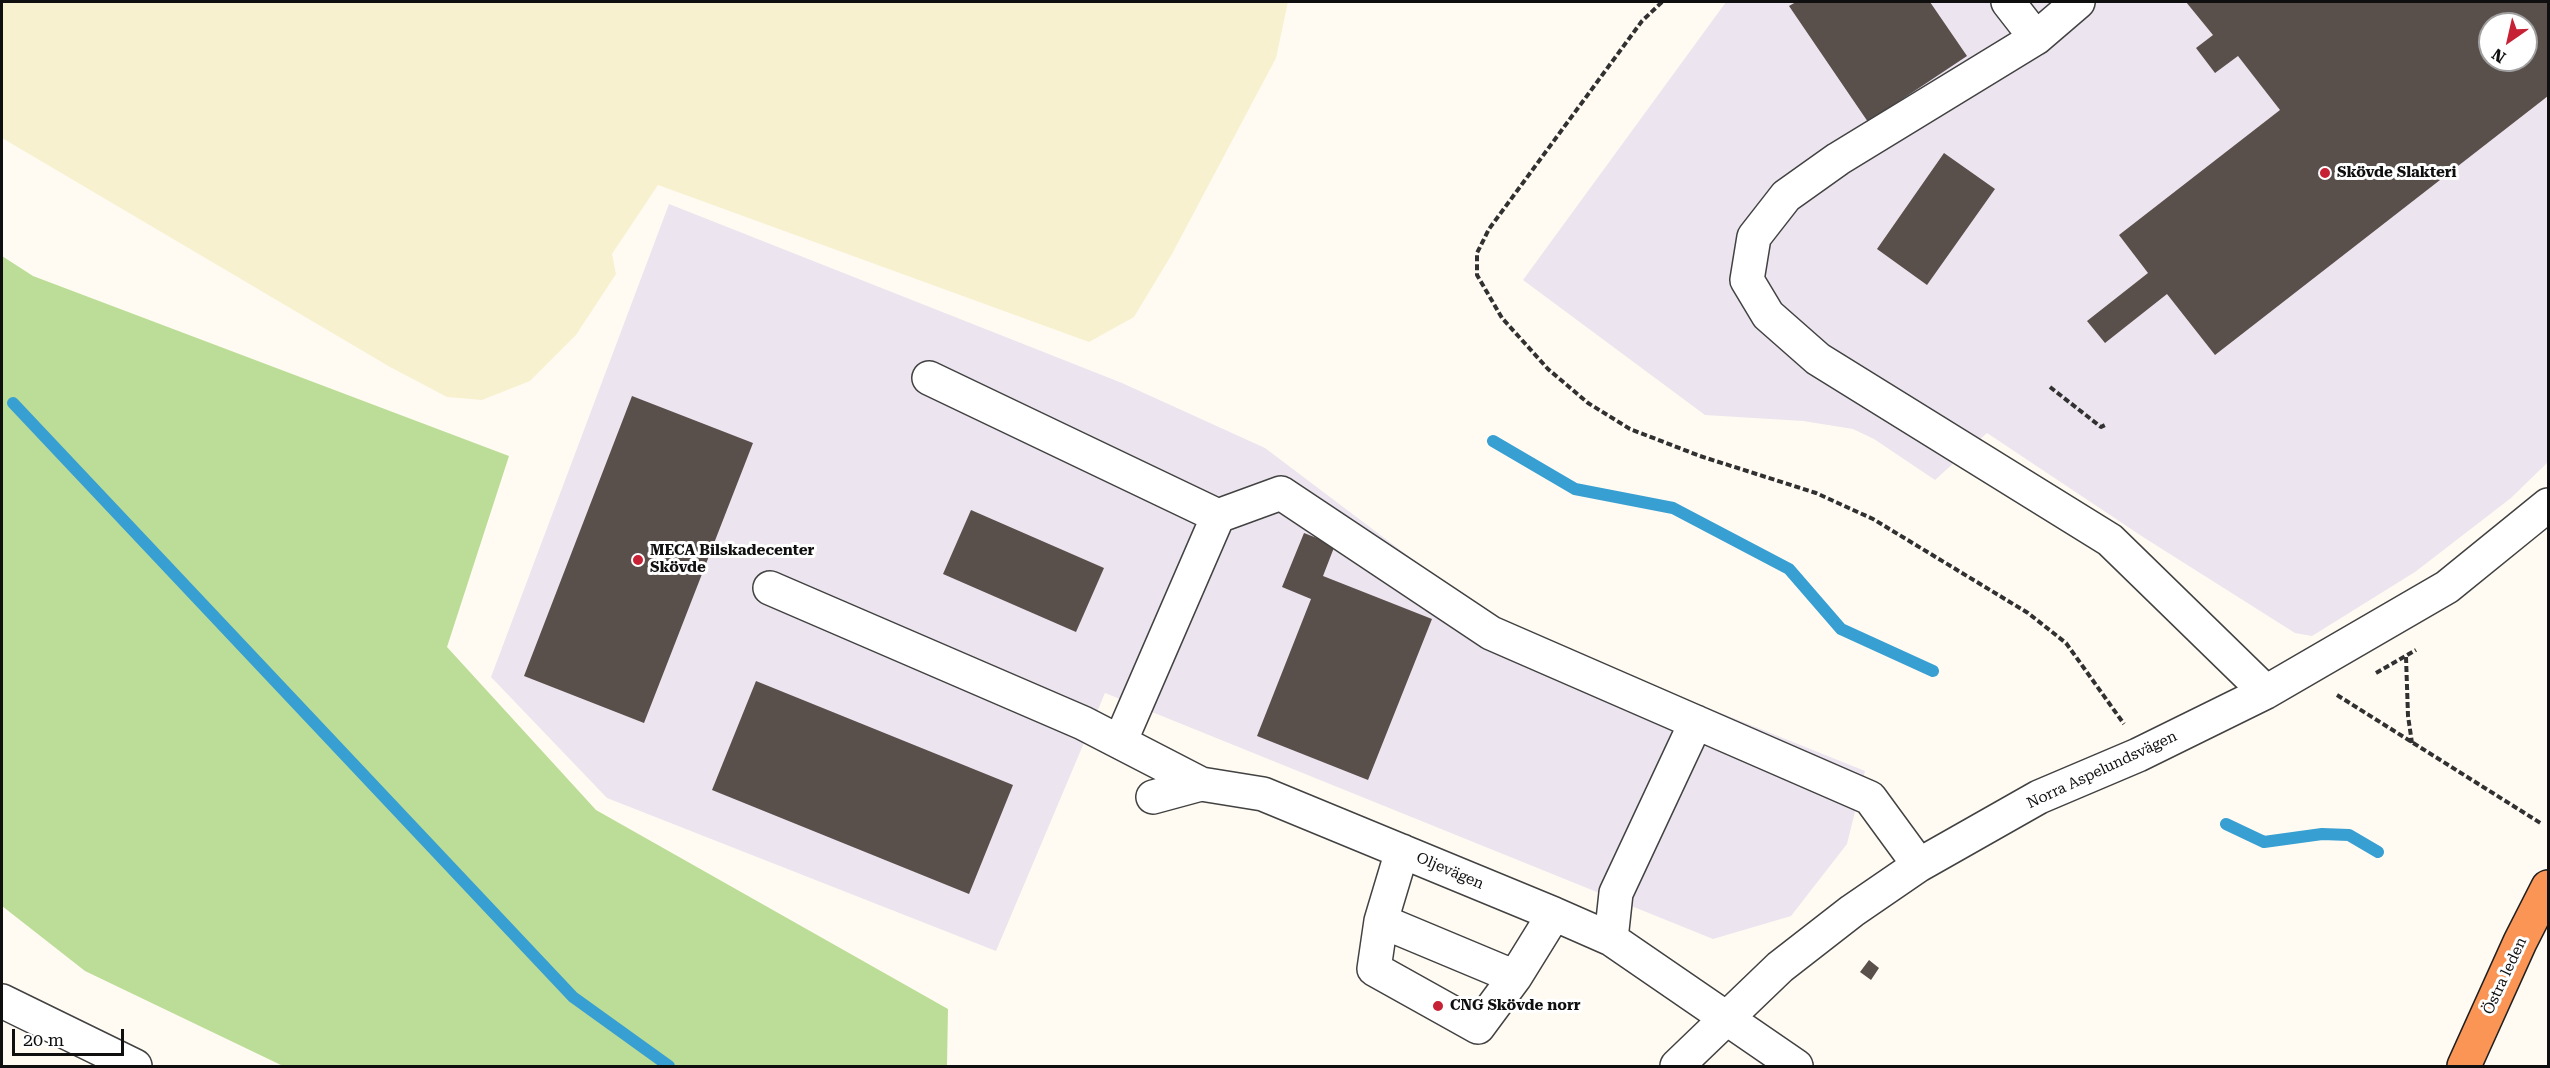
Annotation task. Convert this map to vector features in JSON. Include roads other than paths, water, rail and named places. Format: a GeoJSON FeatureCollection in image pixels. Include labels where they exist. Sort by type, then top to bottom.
{"type":"FeatureCollection","features":[{"type":"Feature","properties":{"kind":"highway","name":"Östra leden"},"geometry":{"type":"LineString","coordinates":[[2464,1066],[2520,942],[2548,887]]}},
{"type":"Feature","properties":{"kind":"street"},"geometry":{"type":"LineString","coordinates":[[2008,2],[2036,38]]}},
{"type":"Feature","properties":{"kind":"street"},"geometry":{"type":"LineString","coordinates":[[2078,2],[2036,38],[1838,159],[1786,196],[1754,237],[1747,280],[1768,315],[1818,359],[2109,540],[2266,692]]}},
{"type":"Feature","properties":{"kind":"street"},"geometry":{"type":"LineString","coordinates":[[929,378],[1218,516],[1281,494],[1491,633],[1870,798],[1919,865]]}},
{"type":"Feature","properties":{"kind":"street","name":"Norra Aspelundsvägen"},"geometry":{"type":"LineString","coordinates":[[1677,1066],[1780,967],[1852,911],[1919,865],[2039,797],[2138,754],[2266,692],[2447,587],[2548,505]]}},
{"type":"Feature","properties":{"kind":"street"},"geometry":{"type":"LineString","coordinates":[[1120,742],[1218,516]]}},
{"type":"Feature","properties":{"kind":"street"},"geometry":{"type":"LineString","coordinates":[[770,588],[1083,723],[1201,784]]}},
{"type":"Feature","properties":{"kind":"street"},"geometry":{"type":"LineString","coordinates":[[1611,939],[1617,893],[1696,722]]}},
{"type":"Feature","properties":{"kind":"street","name":"Oljevägen"},"geometry":{"type":"LineString","coordinates":[[1153,797],[1201,784],[1263,794],[1554,914],[1611,939],[1796,1066]]}},
{"type":"Feature","properties":{"kind":"street"},"geometry":{"type":"LineString","coordinates":[[1402,851],[1381,921],[1374,969],[1478,1027],[1515,977],[1554,914]]}},
{"type":"Feature","properties":{"kind":"street"},"geometry":{"type":"LineString","coordinates":[[1381,921],[1515,977]]}},
{"type":"Feature","properties":{"kind":"street"},"geometry":{"type":"LineString","coordinates":[[2,1001],[135,1066]]}},
{"type":"Feature","properties":{"kind":"waterway"},"geometry":{"type":"LineString","coordinates":[[13,403],[573,997],[669,1066]]}},
{"type":"Feature","properties":{"kind":"waterway"},"geometry":{"type":"LineString","coordinates":[[1493,441],[1575,489],[1673,508],[1789,569],[1841,629],[1933,671]]}},
{"type":"Feature","properties":{"kind":"waterway"},"geometry":{"type":"LineString","coordinates":[[2226,824],[2264,842],[2322,834],[2349,835],[2378,852]]}},
{"type":"Feature","properties":{"kind":"place","name":"Skövde Slakteri"},"geometry":{"type":"Point","coordinates":[2325,173]}},
{"type":"Feature","properties":{"kind":"place","name":"MECA Bilskadecenter Skövde"},"geometry":{"type":"Point","coordinates":[638,560]}},
{"type":"Feature","properties":{"kind":"place","name":"CNG Skövde norr"},"geometry":{"type":"Point","coordinates":[1438,1006]}}]}
